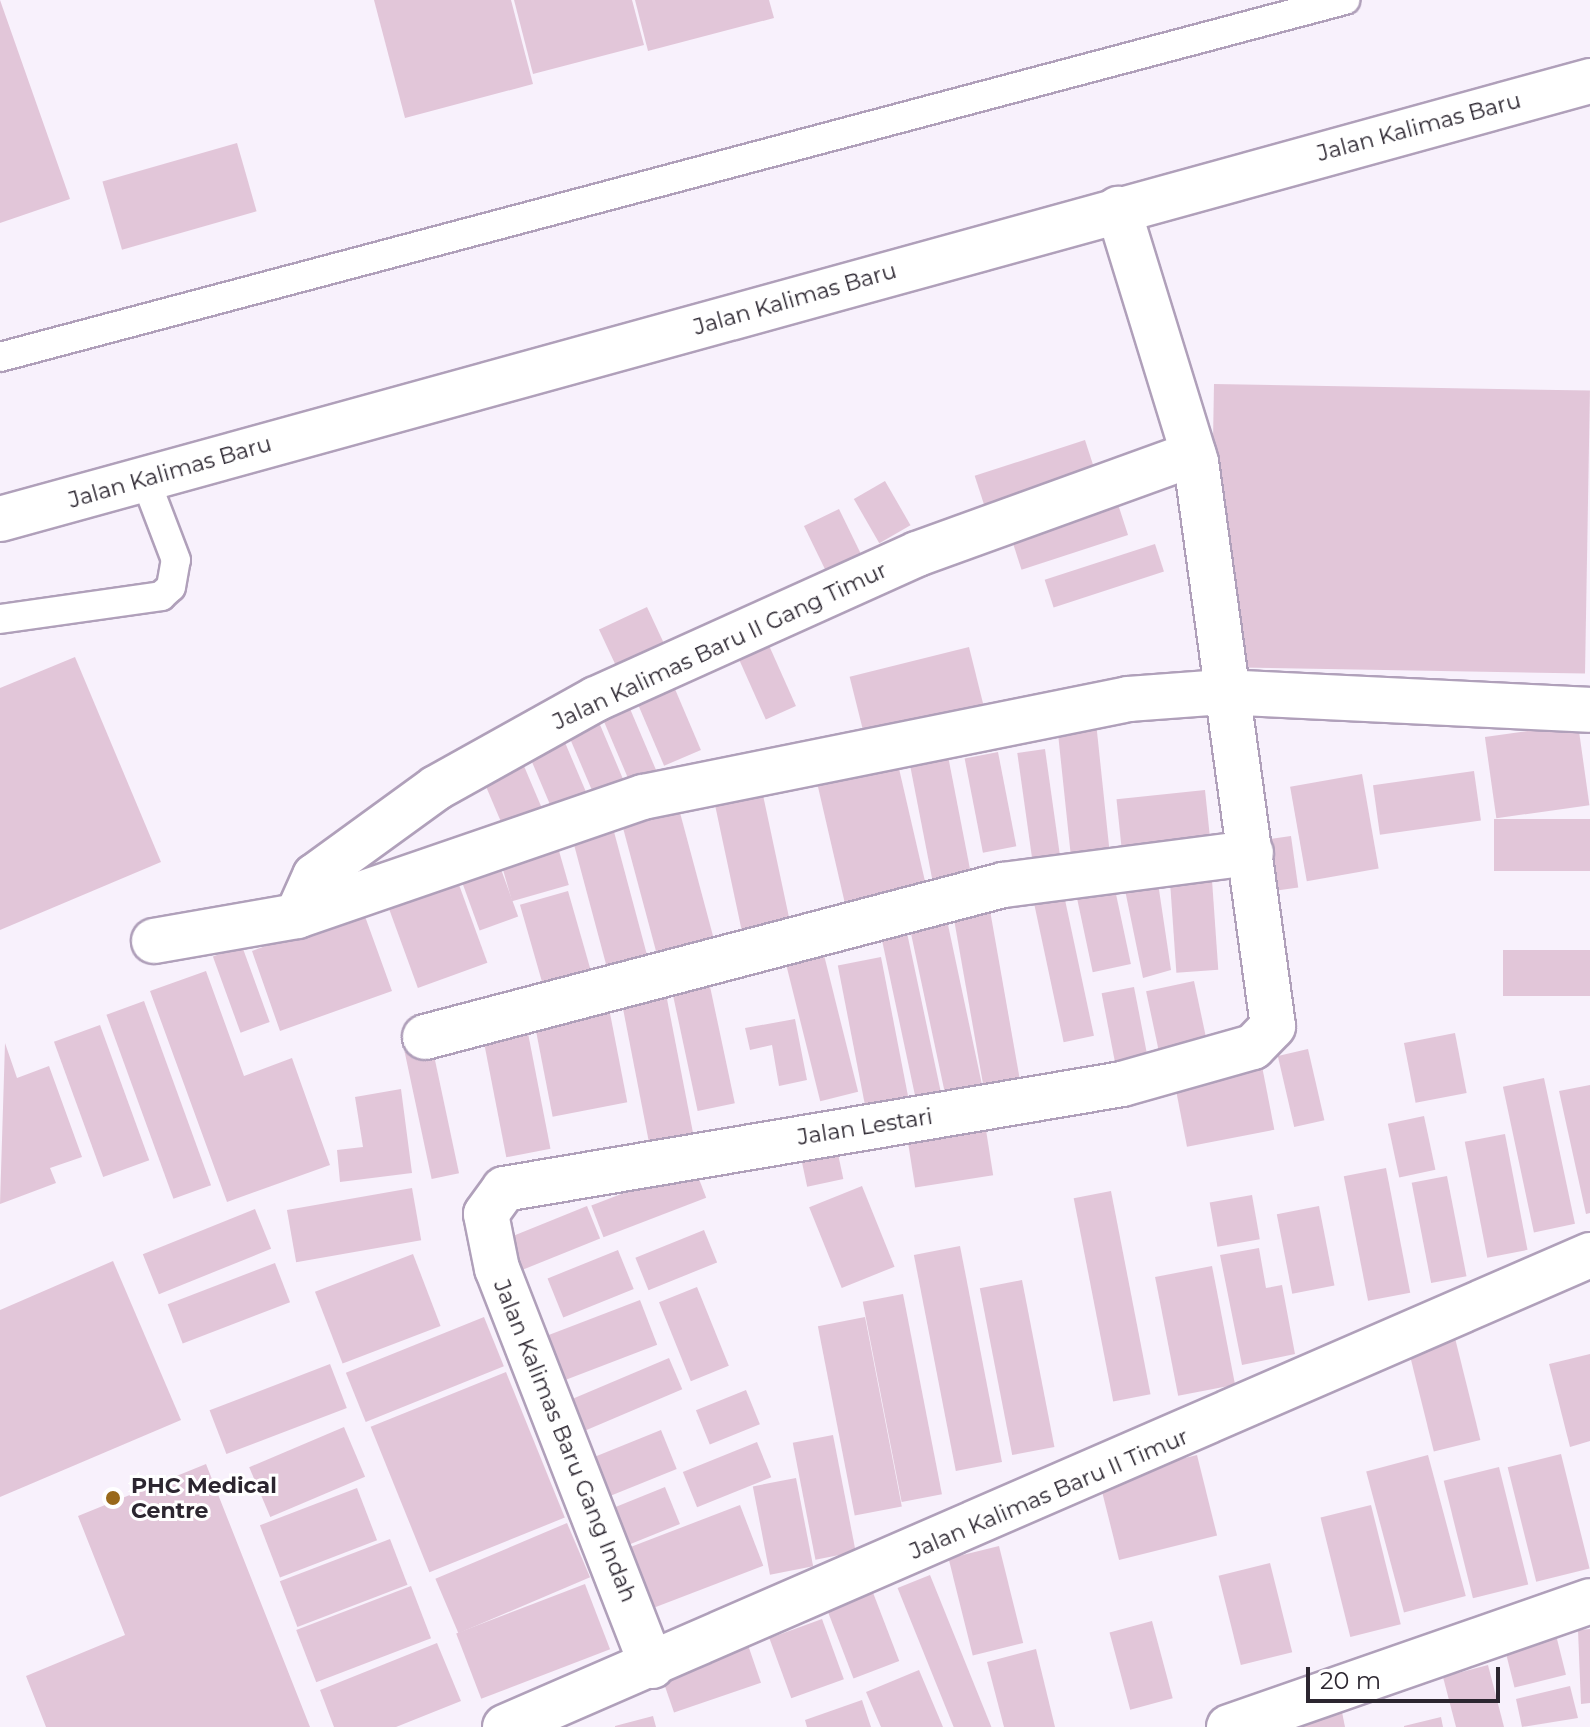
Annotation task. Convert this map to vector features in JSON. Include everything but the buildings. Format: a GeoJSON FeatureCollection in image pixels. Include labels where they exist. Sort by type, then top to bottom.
{"type":"FeatureCollection","features":[{"type":"Feature","properties":{"kind":"street","name":"Jalan Kalimas Baru"},"geometry":{"type":"LineString","coordinates":[[0,519],[1590,81]]}},
{"type":"Feature","properties":{"kind":"street"},"geometry":{"type":"LineString","coordinates":[[425,1037],[1003,885],[1251,853],[1223,692],[1193,454],[1118,209]]}},
{"type":"Feature","properties":{"kind":"street","name":"Jalan Kalimas Baru II Gang Timur"},"geometry":{"type":"LineString","coordinates":[[297,916],[315,876],[436,788],[596,699],[917,554],[1193,454]]}},
{"type":"Feature","properties":{"kind":"street"},"geometry":{"type":"LineString","coordinates":[[154,941],[297,916],[643,797],[1128,699],[1223,692],[1590,710]]}},
{"type":"Feature","properties":{"kind":"street","name":"Jalan Lestari"},"geometry":{"type":"LineString","coordinates":[[486,1214],[504,1189],[526,1180],[1122,1084],[1253,1047],[1267,1036],[1275,1012],[1251,853]]}},
{"type":"Feature","properties":{"kind":"street","name":"Jalan Kalimas Baru Gang Indah"},"geometry":{"type":"LineString","coordinates":[[486,1214],[497,1269],[652,1666]]}},
{"type":"Feature","properties":{"kind":"street","name":"Jalan Kalimas Baru II Timur"},"geometry":{"type":"LineString","coordinates":[[505,1727],[652,1666],[1590,1255]]}},
{"type":"Feature","properties":{"kind":"street"},"geometry":{"type":"LineString","coordinates":[[1229,1727],[1590,1601]]}},
{"type":"Feature","properties":{"kind":"lane"},"geometry":{"type":"LineString","coordinates":[[0,357],[1345,0]]}},
{"type":"Feature","properties":{"kind":"lane"},"geometry":{"type":"LineString","coordinates":[[0,619],[161,596],[171,587],[176,560],[145,479]]}},
{"type":"Feature","properties":{"kind":"place","name":"PHC Medical Centre"},"geometry":{"type":"Point","coordinates":[113,1498]}}]}
